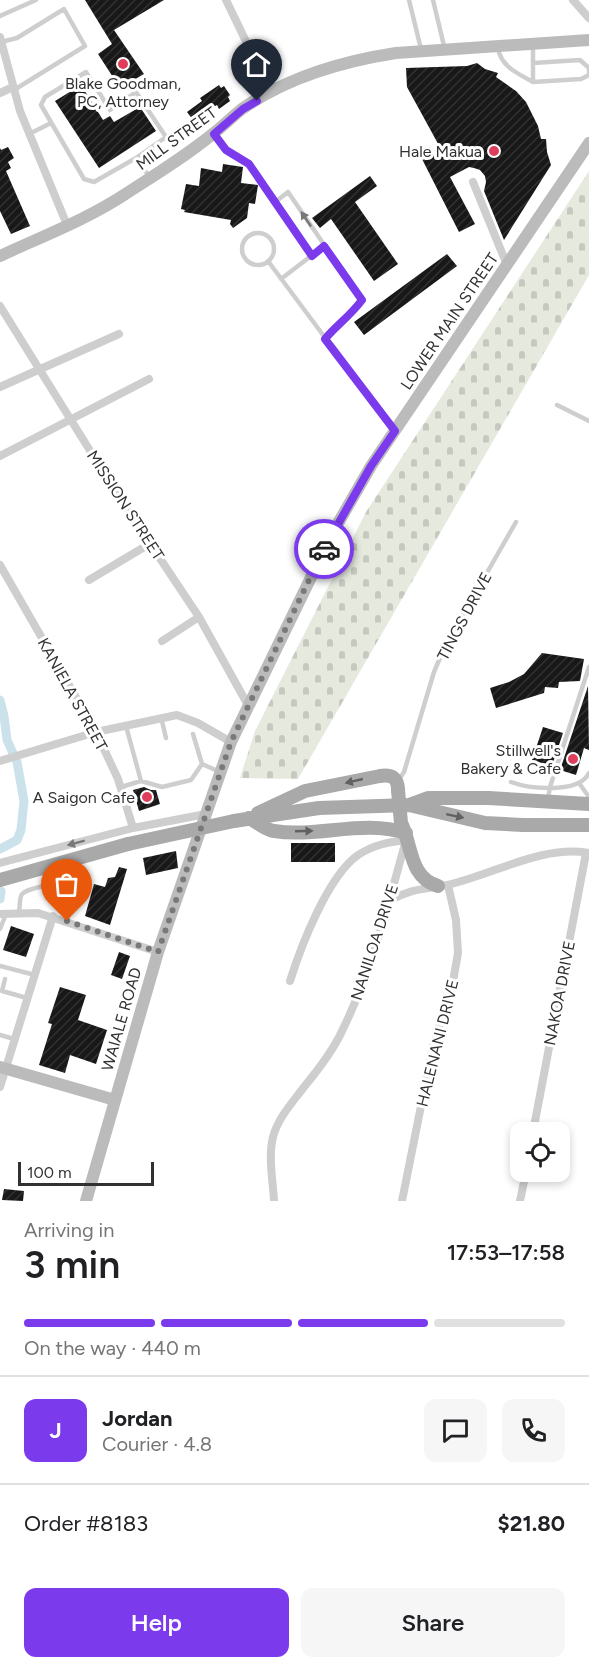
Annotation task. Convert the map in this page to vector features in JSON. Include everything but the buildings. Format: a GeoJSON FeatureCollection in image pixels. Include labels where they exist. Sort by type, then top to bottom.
{"type":"FeatureCollection","features":[{"type":"Feature","properties":{"kind":"main road"},"geometry":{"type":"LineString","coordinates":[[249,818],[305,791],[386,775],[393,776],[398,785],[404,832],[422,878],[443,886]]}},
{"type":"Feature","properties":{"kind":"main road"},"geometry":{"type":"LineString","coordinates":[[409,805],[428,798],[589,804]]}},
{"type":"Feature","properties":{"kind":"main road"},"geometry":{"type":"LineString","coordinates":[[548,802],[556,818],[567,825]]}},
{"type":"Feature","properties":{"kind":"main road"},"geometry":{"type":"LineString","coordinates":[[523,825],[536,820],[541,809],[548,802]]}},
{"type":"Feature","properties":{"kind":"main road"},"geometry":{"type":"LineString","coordinates":[[2,880],[128,844],[249,818],[319,808],[409,805],[485,823],[589,825]]}},
{"type":"Feature","properties":{"kind":"main road"},"geometry":{"type":"LineString","coordinates":[[249,818],[272,831],[386,828],[404,832]]}},
{"type":"Feature","properties":{"kind":"street"},"geometry":{"type":"LineString","coordinates":[[226,0],[271,93]]}},
{"type":"Feature","properties":{"kind":"street"},"geometry":{"type":"LineString","coordinates":[[573,0],[589,18]]}},
{"type":"Feature","properties":{"kind":"street"},"geometry":{"type":"LineString","coordinates":[[1,40],[13,88],[29,134],[67,225]]}},
{"type":"Feature","properties":{"kind":"street","name":"MILL STREET"},"geometry":{"type":"LineString","coordinates":[[0,256],[109,204],[214,134],[243,109],[271,93],[329,68],[371,57],[422,51],[589,40]]}},
{"type":"Feature","properties":{"kind":"street"},"geometry":{"type":"LineString","coordinates":[[0,93],[13,88]]}},
{"type":"Feature","properties":{"kind":"street","name":"LOWER MAIN STREET"},"geometry":{"type":"LineString","coordinates":[[206,814],[231,742],[333,531],[371,466],[589,143]]}},
{"type":"Feature","properties":{"kind":"street"},"geometry":{"type":"LineString","coordinates":[[472,182],[507,265]]}},
{"type":"Feature","properties":{"kind":"street","name":"MISSION STREET"},"geometry":{"type":"LineString","coordinates":[[0,306],[70,420],[199,617],[249,707]]}},
{"type":"Feature","properties":{"kind":"street"},"geometry":{"type":"LineString","coordinates":[[0,387],[119,334]]}},
{"type":"Feature","properties":{"kind":"street"},"geometry":{"type":"LineString","coordinates":[[0,456],[149,379]]}},
{"type":"Feature","properties":{"kind":"street"},"geometry":{"type":"LineString","coordinates":[[90,580],[151,543]]}},
{"type":"Feature","properties":{"kind":"street","name":"KANIELA STREET"},"geometry":{"type":"LineString","coordinates":[[0,565],[96,732],[121,787],[133,828]]}},
{"type":"Feature","properties":{"kind":"street"},"geometry":{"type":"LineString","coordinates":[[162,641],[199,617]]}},
{"type":"Feature","properties":{"kind":"street"},"geometry":{"type":"LineString","coordinates":[[0,761],[96,732],[160,717],[182,716],[231,742]]}},
{"type":"Feature","properties":{"kind":"street"},"geometry":{"type":"LineString","coordinates":[[0,863],[133,828],[206,814]]}},
{"type":"Feature","properties":{"kind":"street","name":"WAIALE ROAD"},"geometry":{"type":"LineString","coordinates":[[86,1201],[158,952],[206,814]]}},
{"type":"Feature","properties":{"kind":"street"},"geometry":{"type":"LineString","coordinates":[[290,981],[314,921],[335,880],[345,866],[358,855],[404,832]]}},
{"type":"Feature","properties":{"kind":"street","name":"NANILOA DRIVE"},"geometry":{"type":"LineString","coordinates":[[274,1201],[272,1139],[284,1114],[321,1067],[342,1033],[364,982],[389,901],[404,832]]}},
{"type":"Feature","properties":{"kind":"street"},"geometry":{"type":"LineString","coordinates":[[389,901],[408,892],[443,886],[540,857],[569,852],[587,853]]}},
{"type":"Feature","properties":{"kind":"street","name":"NAKOA DRIVE"},"geometry":{"type":"LineString","coordinates":[[535,1122],[587,853]]}},
{"type":"Feature","properties":{"kind":"street","name":"HALENANI DRIVE"},"geometry":{"type":"LineString","coordinates":[[402,1201],[433,1046],[452,987],[458,953],[456,920],[443,886]]}},
{"type":"Feature","properties":{"kind":"street"},"geometry":{"type":"LineString","coordinates":[[3,914],[39,913],[53,916],[158,952]]}},
{"type":"Feature","properties":{"kind":"street"},"geometry":{"type":"LineString","coordinates":[[0,1087],[3,1067],[53,916]]}},
{"type":"Feature","properties":{"kind":"street"},"geometry":{"type":"LineString","coordinates":[[3,1067],[114,1100]]}},
{"type":"Feature","properties":{"kind":"street"},"geometry":{"type":"LineString","coordinates":[[520,1201],[523,1182]]}},
{"type":"Feature","properties":{"kind":"lane"},"geometry":{"type":"LineString","coordinates":[[23,0],[25,6]]}},
{"type":"Feature","properties":{"kind":"lane"},"geometry":{"type":"LineString","coordinates":[[0,16],[36,0]]}},
{"type":"Feature","properties":{"kind":"lane"},"geometry":{"type":"LineString","coordinates":[[409,0],[422,51]]}},
{"type":"Feature","properties":{"kind":"lane"},"geometry":{"type":"LineString","coordinates":[[433,0],[445,50]]}},
{"type":"Feature","properties":{"kind":"lane"},"geometry":{"type":"LineString","coordinates":[[1,40],[17,38],[64,9],[85,46],[13,88]]}},
{"type":"Feature","properties":{"kind":"lane"},"geometry":{"type":"LineString","coordinates":[[533,44],[533,82]]}},
{"type":"Feature","properties":{"kind":"lane"},"geometry":{"type":"LineString","coordinates":[[497,46],[501,61],[533,82],[581,79],[589,75],[589,68],[580,60],[533,63]]}},
{"type":"Feature","properties":{"kind":"lane"},"geometry":{"type":"LineString","coordinates":[[86,72],[110,110],[136,92],[166,137],[136,158],[94,182],[84,178],[51,123],[41,105],[45,97],[86,72]]}},
{"type":"Feature","properties":{"kind":"lane"},"geometry":{"type":"LineString","coordinates":[[29,134],[51,123]]}},
{"type":"Feature","properties":{"kind":"lane"},"geometry":{"type":"LineString","coordinates":[[214,134],[226,150],[249,164],[312,256]]}},
{"type":"Feature","properties":{"kind":"lane"},"geometry":{"type":"LineString","coordinates":[[136,158],[150,178]]}},
{"type":"Feature","properties":{"kind":"lane"},"geometry":{"type":"LineString","coordinates":[[274,203],[288,192],[362,300],[325,339]]}},
{"type":"Feature","properties":{"kind":"lane"},"geometry":{"type":"LineString","coordinates":[[256,233],[270,238],[274,250],[268,261],[256,265],[248,261],[242,247],[247,238],[256,233]]}},
{"type":"Feature","properties":{"kind":"lane"},"geometry":{"type":"LineString","coordinates":[[281,279],[324,246]]}},
{"type":"Feature","properties":{"kind":"lane"},"geometry":{"type":"LineString","coordinates":[[268,261],[395,431]]}},
{"type":"Feature","properties":{"kind":"lane"},"geometry":{"type":"LineString","coordinates":[[557,405],[589,421]]}},
{"type":"Feature","properties":{"kind":"lane","name":"TINGS DRIVE"},"geometry":{"type":"LineString","coordinates":[[398,785],[434,672],[445,646],[516,522]]}},
{"type":"Feature","properties":{"kind":"lane"},"geometry":{"type":"LineString","coordinates":[[548,802],[550,787],[589,667]]}},
{"type":"Feature","properties":{"kind":"lane"},"geometry":{"type":"LineString","coordinates":[[160,717],[166,738]]}},
{"type":"Feature","properties":{"kind":"lane"},"geometry":{"type":"LineString","coordinates":[[125,726],[141,782]]}},
{"type":"Feature","properties":{"kind":"lane"},"geometry":{"type":"LineString","coordinates":[[193,734],[202,764],[220,772]]}},
{"type":"Feature","properties":{"kind":"lane"},"geometry":{"type":"LineString","coordinates":[[121,787],[141,782],[162,787],[190,780],[202,764]]}},
{"type":"Feature","properties":{"kind":"lane"},"geometry":{"type":"LineString","coordinates":[[511,782],[525,786],[550,787],[579,783],[589,772]]}},
{"type":"Feature","properties":{"kind":"lane"},"geometry":{"type":"LineString","coordinates":[[579,783],[589,797]]}},
{"type":"Feature","properties":{"kind":"lane"},"geometry":{"type":"LineString","coordinates":[[19,913],[21,898],[25,892],[54,884],[65,884],[74,889],[75,893],[67,921]]}},
{"type":"Feature","properties":{"kind":"lane"},"geometry":{"type":"LineString","coordinates":[[0,929],[3,914]]}},
{"type":"Feature","properties":{"kind":"lane"},"geometry":{"type":"LineString","coordinates":[[0,966],[35,975]]}},
{"type":"Feature","properties":{"kind":"lane"},"geometry":{"type":"LineString","coordinates":[[5,979],[1,993],[27,998]]}},
{"type":"Feature","properties":{"kind":"lane"},"geometry":{"type":"LineString","coordinates":[[0,1035],[14,1039]]}},
{"type":"Feature","properties":{"kind":"green space"},"geometry":{"type":"Polygon","coordinates":[[[589,171],[589,275],[298,779],[240,778],[255,731],[366,512],[589,171]]]}},
{"type":"Feature","properties":{"kind":"waterway"},"geometry":{"type":"LineString","coordinates":[[0,700],[7,740],[17,762],[24,801],[21,830],[17,840],[0,849]]}},
{"type":"Feature","properties":{"kind":"waterway"},"geometry":{"type":"LineString","coordinates":[[0,899],[1,891]]}},
{"type":"Feature","properties":{"kind":"way so far"},"geometry":{"type":"LineString","coordinates":[[67,921],[158,952],[231,742],[324,549]]}},
{"type":"Feature","properties":{"kind":"place","name":"Blake Goodman, PC, Attorney"},"geometry":{"type":"Point","coordinates":[123,64]}},
{"type":"Feature","properties":{"kind":"place","name":"Hale Makua"},"geometry":{"type":"Point","coordinates":[494,151]}},
{"type":"Feature","properties":{"kind":"place","name":"Stillwell's Bakery & Cafe"},"geometry":{"type":"Point","coordinates":[573,759]}},
{"type":"Feature","properties":{"kind":"place","name":"A Saigon Cafe"},"geometry":{"type":"Point","coordinates":[147,797]}},
{"type":"Feature","properties":{"kind":"route"},"geometry":{"type":"LineString","coordinates":[[257,101],[243,109],[214,134],[226,150],[249,164],[312,256],[324,246],[362,300],[325,339],[395,431],[371,466],[324,549]]}}]}
